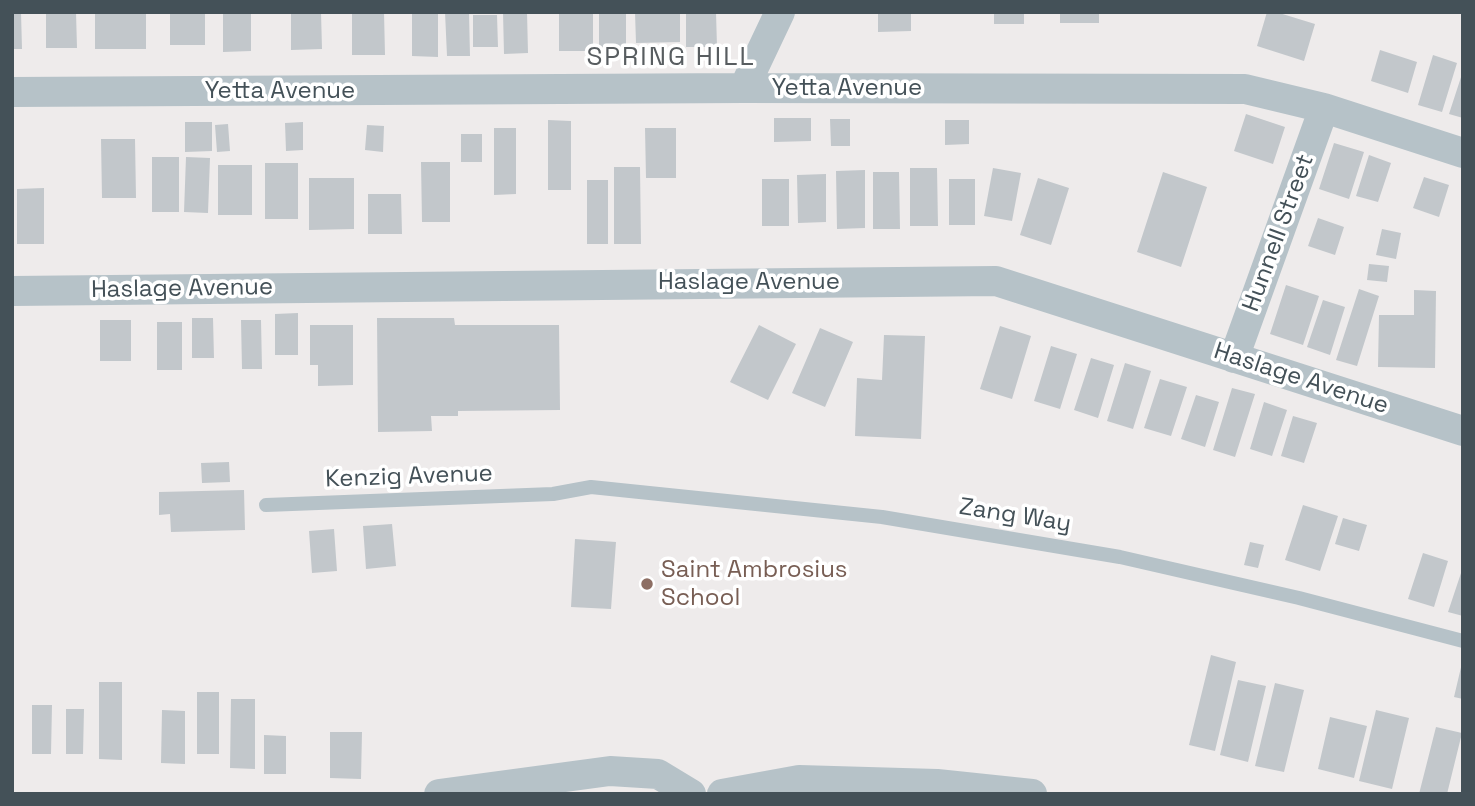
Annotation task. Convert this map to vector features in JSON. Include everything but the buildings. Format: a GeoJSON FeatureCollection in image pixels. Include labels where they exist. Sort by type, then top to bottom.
{"type":"FeatureCollection","features":[{"type":"Feature","properties":{"kind":"street"},"geometry":{"type":"LineString","coordinates":[[744,88],[780,12]]}},
{"type":"Feature","properties":{"kind":"street","name":"Yetta Avenue"},"geometry":{"type":"LineString","coordinates":[[12,92],[744,88],[1245,89],[1324,108],[1463,153]]}},
{"type":"Feature","properties":{"kind":"street","name":"Hunnell Street"},"geometry":{"type":"LineString","coordinates":[[1234,358],[1324,108]]}},
{"type":"Feature","properties":{"kind":"street","name":"Haslage Avenue"},"geometry":{"type":"LineString","coordinates":[[12,291],[996,281],[1463,431]]}},
{"type":"Feature","properties":{"kind":"street"},"geometry":{"type":"LineString","coordinates":[[439,794],[610,771],[659,774],[691,794]]}},
{"type":"Feature","properties":{"kind":"street"},"geometry":{"type":"LineString","coordinates":[[722,794],[799,780],[937,784],[1032,794]]}},
{"type":"Feature","properties":{"kind":"lane","name":"Zang Way"},"geometry":{"type":"LineString","coordinates":[[552,494],[591,486],[908,522],[1120,556],[1299,598],[1463,641]]}},
{"type":"Feature","properties":{"kind":"lane","name":"Kenzig Avenue"},"geometry":{"type":"LineString","coordinates":[[266,505],[552,494]]}},
{"type":"Feature","properties":{"kind":"place","name":"Saint Ambrosius School"},"geometry":{"type":"Point","coordinates":[647,584]}},
{"type":"Feature","properties":{"kind":"district","name":"SPRING HILL"},"geometry":{"type":"Point","coordinates":[671,58]}}]}
